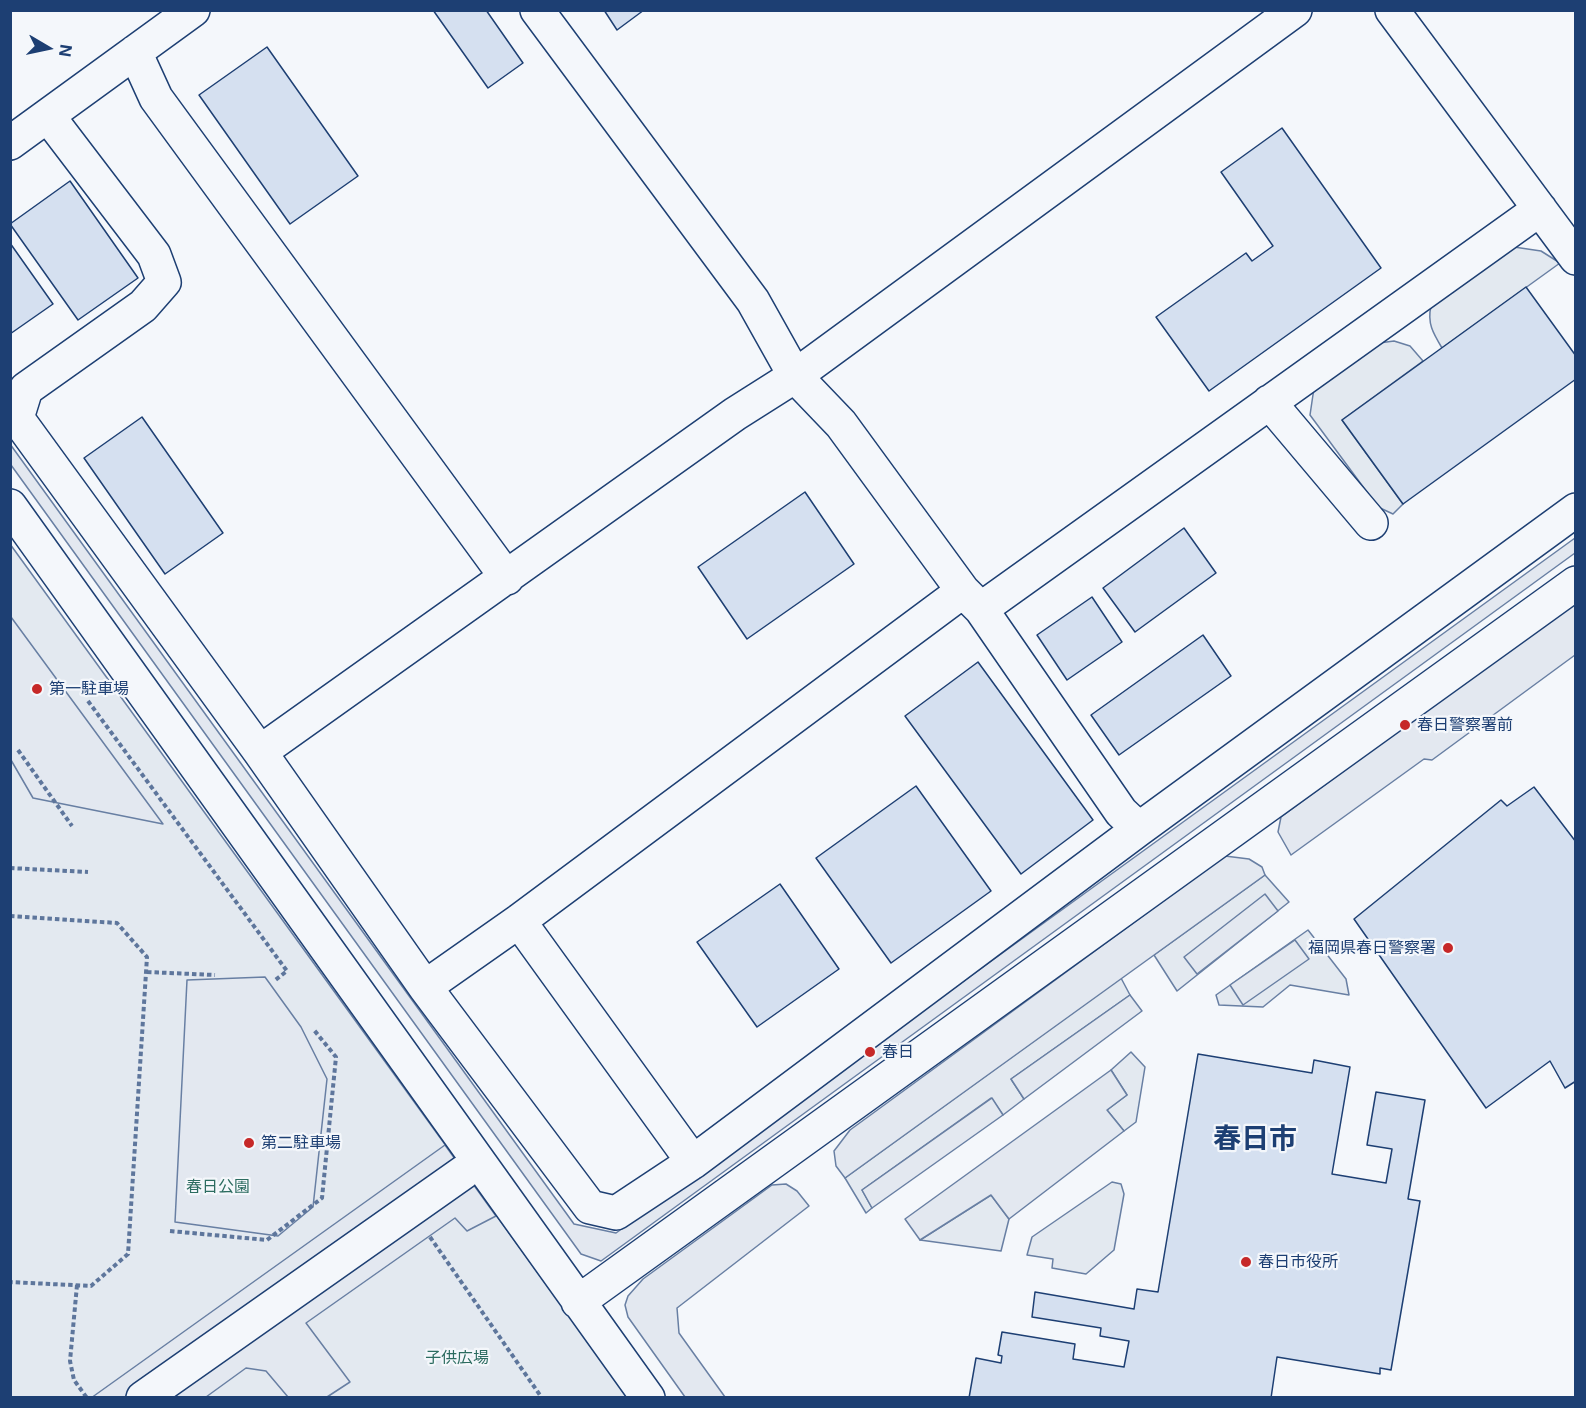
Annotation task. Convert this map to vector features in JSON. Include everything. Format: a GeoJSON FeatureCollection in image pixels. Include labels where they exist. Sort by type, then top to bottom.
{"type":"FeatureCollection","features":[{"type":"Feature","properties":{"kind":"street"},"geometry":{"type":"LineString","coordinates":[[10,143],[193,10]]}},
{"type":"Feature","properties":{"kind":"street"},"geometry":{"type":"LineString","coordinates":[[537,10],[753,301],[795,376],[841,424],[972,600],[1121,812],[1139,829]]}},
{"type":"Feature","properties":{"kind":"street"},"geometry":{"type":"LineString","coordinates":[[260,752],[735,414],[795,376],[1295,10]]}},
{"type":"Feature","properties":{"kind":"street"},"geometry":{"type":"LineString","coordinates":[[1392,10],[1575,258]]}},
{"type":"Feature","properties":{"kind":"street"},"geometry":{"type":"LineString","coordinates":[[135,52],[156,98],[507,578]]}},
{"type":"Feature","properties":{"kind":"street"},"geometry":{"type":"LineString","coordinates":[[48,116],[154,255],[164,282],[143,306],[26,389],[17,418],[260,752],[425,987],[590,1207],[616,1213],[693,1162],[1139,829],[1575,510]]}},
{"type":"Feature","properties":{"kind":"street"},"geometry":{"type":"LineString","coordinates":[[425,987],[972,600],[1269,402],[1540,208]]}},
{"type":"Feature","properties":{"kind":"street"},"geometry":{"type":"LineString","coordinates":[[1269,402],[1371,523]]}},
{"type":"Feature","properties":{"kind":"street"},"geometry":{"type":"LineString","coordinates":[[10,506],[648,1398]]}},
{"type":"Feature","properties":{"kind":"street"},"geometry":{"type":"LineString","coordinates":[[578,1302],[1575,583]]}},
{"type":"Feature","properties":{"kind":"street"},"geometry":{"type":"LineString","coordinates":[[519,921],[693,1162]]}},
{"type":"Feature","properties":{"kind":"street"},"geometry":{"type":"LineString","coordinates":[[143,1398],[464,1172]]}},
{"type":"Feature","properties":{"kind":"path"},"geometry":{"type":"LineString","coordinates":[[88,701],[287,971],[274,981]]}},
{"type":"Feature","properties":{"kind":"path"},"geometry":{"type":"LineString","coordinates":[[18,750],[72,826]]}},
{"type":"Feature","properties":{"kind":"path"},"geometry":{"type":"LineString","coordinates":[[10,868],[88,872]]}},
{"type":"Feature","properties":{"kind":"path"},"geometry":{"type":"LineString","coordinates":[[10,916],[117,923],[147,957],[128,1254],[91,1286],[10,1282]]}},
{"type":"Feature","properties":{"kind":"path"},"geometry":{"type":"LineString","coordinates":[[147,972],[215,975]]}},
{"type":"Feature","properties":{"kind":"path"},"geometry":{"type":"LineString","coordinates":[[170,1231],[267,1240],[322,1198],[336,1057],[314,1030]]}},
{"type":"Feature","properties":{"kind":"path"},"geometry":{"type":"LineString","coordinates":[[410,1209],[542,1398]]}},
{"type":"Feature","properties":{"kind":"path"},"geometry":{"type":"LineString","coordinates":[[77,1285],[70,1361],[74,1380],[87,1398]]}},
{"type":"Feature","properties":{"kind":"green space"},"geometry":{"type":"Polygon","coordinates":[[[1514,247],[1541,251],[1560,263],[1442,348],[1432,328],[1431,306],[1514,247]]]}},
{"type":"Feature","properties":{"kind":"green space"},"geometry":{"type":"Polygon","coordinates":[[[1394,341],[1410,346],[1423,361],[1342,420],[1403,504],[1393,514],[1378,507],[1310,415],[1314,388],[1379,343],[1394,341]]]}},
{"type":"Feature","properties":{"kind":"green space","name":"春日公園"},"geometry":{"type":"Polygon","coordinates":[[[10,544],[628,1397],[11,1397],[10,544]]]}},
{"type":"Feature","properties":{"kind":"green space"},"geometry":{"type":"Polygon","coordinates":[[[1265,875],[1289,902],[1177,991],[1154,955],[1265,875]]]}},
{"type":"Feature","properties":{"kind":"green space"},"geometry":{"type":"Polygon","coordinates":[[[1308,930],[1346,979],[1349,995],[1290,985],[1263,1007],[1219,1005],[1216,995],[1308,930]]]}},
{"type":"Feature","properties":{"kind":"green space"},"geometry":{"type":"Polygon","coordinates":[[[1121,978],[1130,995],[1011,1079],[1024,1099],[1003,1115],[991,1098],[862,1190],[872,1208],[866,1213],[845,1178],[1121,978]]]}},
{"type":"Feature","properties":{"kind":"green space"},"geometry":{"type":"Polygon","coordinates":[[[1131,1052],[1145,1067],[1136,1122],[1124,1131],[1107,1110],[1127,1095],[1111,1070],[1131,1052]]]}},
{"type":"Feature","properties":{"kind":"green space"},"geometry":{"type":"Polygon","coordinates":[[[1112,1182],[1121,1184],[1124,1194],[1114,1250],[1086,1274],[1052,1268],[1053,1259],[1027,1255],[1032,1237],[1112,1182]]]}},
{"type":"Feature","properties":{"kind":"green space"},"geometry":{"type":"Polygon","coordinates":[[[991,1195],[1009,1219],[1001,1251],[920,1240],[991,1195]]]}},
{"type":"Feature","properties":{"kind":"shaded area"},"geometry":{"type":"Polygon","coordinates":[[[10,444],[574,1224],[616,1233],[1575,538],[1575,553],[601,1261],[581,1254],[11,465],[10,444]]]}},
{"type":"Feature","properties":{"kind":"shaded area"},"geometry":{"type":"Polygon","coordinates":[[[1575,602],[1575,655],[1432,760],[1424,759],[1291,855],[1278,832],[1281,817],[1575,602]]]}},
{"type":"Feature","properties":{"kind":"shaded area","name":"第一駐車場"},"geometry":{"type":"Polygon","coordinates":[[[10,617],[163,824],[33,798],[11,760],[10,617]]]}},
{"type":"Feature","properties":{"kind":"shaded area"},"geometry":{"type":"Polygon","coordinates":[[[1225,856],[1249,859],[1262,867],[1265,875],[845,1178],[836,1166],[834,1151],[850,1130],[1225,856]]]}},
{"type":"Feature","properties":{"kind":"shaded area"},"geometry":{"type":"Polygon","coordinates":[[[1265,894],[1278,911],[1197,974],[1184,957],[1265,894]]]}},
{"type":"Feature","properties":{"kind":"shaded area"},"geometry":{"type":"Polygon","coordinates":[[[1295,940],[1309,959],[1243,1005],[1230,985],[1295,940]]]}},
{"type":"Feature","properties":{"kind":"shaded area","name":"第二駐車場"},"geometry":{"type":"Polygon","coordinates":[[[265,977],[301,1027],[327,1079],[313,1207],[278,1236],[175,1222],[187,980],[265,977]]]}},
{"type":"Feature","properties":{"kind":"shaded area"},"geometry":{"type":"Polygon","coordinates":[[[1130,995],[1142,1011],[1024,1099],[1011,1079],[1130,995]]]}},
{"type":"Feature","properties":{"kind":"shaded area"},"geometry":{"type":"Polygon","coordinates":[[[1111,1070],[1127,1095],[1107,1110],[1124,1131],[1009,1219],[991,1195],[920,1240],[905,1219],[1111,1070]]]}},
{"type":"Feature","properties":{"kind":"shaded area"},"geometry":{"type":"Polygon","coordinates":[[[992,1098],[1003,1115],[872,1208],[862,1190],[992,1098]]]}},
{"type":"Feature","properties":{"kind":"shaded area"},"geometry":{"type":"Polygon","coordinates":[[[445,1145],[496,1216],[467,1231],[455,1218],[306,1323],[350,1382],[327,1397],[288,1397],[266,1371],[246,1368],[206,1397],[91,1398],[445,1145]]]}},
{"type":"Feature","properties":{"kind":"shaded area"},"geometry":{"type":"Polygon","coordinates":[[[786,1184],[797,1191],[809,1206],[677,1308],[679,1333],[725,1397],[685,1397],[628,1317],[625,1305],[628,1296],[643,1279],[772,1185],[786,1184]]]}},
{"type":"Feature","properties":{"kind":"building"},"geometry":{"type":"Polygon","coordinates":[[[433,10],[486,10],[523,63],[488,88],[433,10]]]}},
{"type":"Feature","properties":{"kind":"building"},"geometry":{"type":"Polygon","coordinates":[[[604,10],[644,10],[617,30],[604,10]]]}},
{"type":"Feature","properties":{"kind":"building"},"geometry":{"type":"Polygon","coordinates":[[[267,47],[358,176],[290,224],[199,95],[267,47]]]}},
{"type":"Feature","properties":{"kind":"building"},"geometry":{"type":"Polygon","coordinates":[[[1282,128],[1381,268],[1209,391],[1156,317],[1246,253],[1252,261],[1273,246],[1221,172],[1282,128]]]}},
{"type":"Feature","properties":{"kind":"building"},"geometry":{"type":"Polygon","coordinates":[[[70,181],[138,278],[78,320],[10,224],[70,181]]]}},
{"type":"Feature","properties":{"kind":"building"},"geometry":{"type":"Polygon","coordinates":[[[10,243],[53,304],[10,334],[10,243]]]}},
{"type":"Feature","properties":{"kind":"building"},"geometry":{"type":"Polygon","coordinates":[[[1526,287],[1576,356],[1576,379],[1403,504],[1342,420],[1526,287]]]}},
{"type":"Feature","properties":{"kind":"building"},"geometry":{"type":"Polygon","coordinates":[[[142,417],[223,533],[165,574],[84,458],[142,417]]]}},
{"type":"Feature","properties":{"kind":"building"},"geometry":{"type":"Polygon","coordinates":[[[805,492],[854,564],[747,639],[698,567],[805,492]]]}},
{"type":"Feature","properties":{"kind":"building"},"geometry":{"type":"Polygon","coordinates":[[[1184,528],[1216,573],[1135,632],[1103,588],[1184,528]]]}},
{"type":"Feature","properties":{"kind":"building"},"geometry":{"type":"Polygon","coordinates":[[[1092,597],[1122,642],[1067,680],[1037,635],[1092,597]]]}},
{"type":"Feature","properties":{"kind":"building"},"geometry":{"type":"Polygon","coordinates":[[[1203,635],[1231,676],[1119,755],[1091,715],[1203,635]]]}},
{"type":"Feature","properties":{"kind":"building"},"geometry":{"type":"Polygon","coordinates":[[[978,662],[1093,820],[1021,874],[905,716],[978,662]]]}},
{"type":"Feature","properties":{"kind":"building"},"geometry":{"type":"Polygon","coordinates":[[[916,786],[991,891],[891,963],[816,858],[916,786]]]}},
{"type":"Feature","properties":{"kind":"building"},"geometry":{"type":"Polygon","coordinates":[[[1534,787],[1576,842],[1576,1081],[1565,1088],[1550,1061],[1486,1108],[1354,919],[1501,800],[1507,806],[1534,787]]]}},
{"type":"Feature","properties":{"kind":"building"},"geometry":{"type":"Polygon","coordinates":[[[780,884],[839,969],[757,1027],[697,942],[780,884]]]}},
{"type":"Feature","properties":{"kind":"building"},"geometry":{"type":"Polygon","coordinates":[[[1198,1054],[1312,1073],[1314,1060],[1350,1067],[1332,1174],[1386,1183],[1392,1149],[1367,1145],[1376,1092],[1425,1100],[1408,1199],[1420,1201],[1391,1370],[1380,1368],[1380,1374],[1277,1357],[1271,1398],[969,1398],[976,1358],[1001,1363],[1002,1356],[998,1355],[1002,1332],[1075,1344],[1073,1359],[1124,1367],[1129,1341],[1100,1336],[1101,1328],[1032,1317],[1035,1292],[1134,1309],[1137,1289],[1158,1292],[1198,1054]]]}},
{"type":"Feature","properties":{"kind":"place","name":"第一駐車場"},"geometry":{"type":"Point","coordinates":[37,689]}},
{"type":"Feature","properties":{"kind":"place","name":"春日警察署前"},"geometry":{"type":"Point","coordinates":[1405,725]}},
{"type":"Feature","properties":{"kind":"place","name":"福岡県春日警察署"},"geometry":{"type":"Point","coordinates":[1448,948]}},
{"type":"Feature","properties":{"kind":"place","name":"春日"},"geometry":{"type":"Point","coordinates":[870,1052]}},
{"type":"Feature","properties":{"kind":"place","name":"第二駐車場"},"geometry":{"type":"Point","coordinates":[249,1143]}},
{"type":"Feature","properties":{"kind":"place","name":"春日市役所"},"geometry":{"type":"Point","coordinates":[1246,1262]}},
{"type":"Feature","properties":{"kind":"district","name":"春日市"},"geometry":{"type":"Point","coordinates":[1255,1140]}},
{"type":"Feature","properties":{"kind":"park label","name":"子供広場"},"geometry":{"type":"Point","coordinates":[457,1358]}}]}
